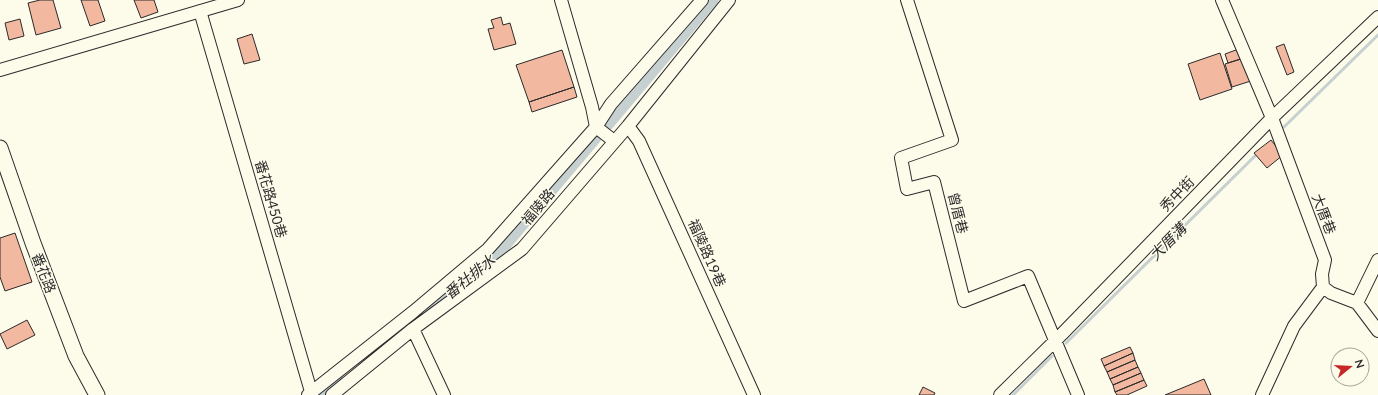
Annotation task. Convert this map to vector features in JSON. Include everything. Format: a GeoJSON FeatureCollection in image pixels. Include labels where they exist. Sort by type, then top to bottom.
{"type":"FeatureCollection","features":[{"type":"Feature","properties":{"kind":"main road","name":"番花路"},"geometry":{"type":"LineString","coordinates":[[0,148],[33,243],[76,356],[97,395]]}},
{"type":"Feature","properties":{"kind":"street"},"geometry":{"type":"LineString","coordinates":[[0,70],[238,0]]}},
{"type":"Feature","properties":{"kind":"street"},"geometry":{"type":"LineString","coordinates":[[561,0],[592,106],[596,127],[614,141]]}},
{"type":"Feature","properties":{"kind":"street"},"geometry":{"type":"LineString","coordinates":[[311,394],[413,312],[488,249],[596,127],[611,104],[702,0]]}},
{"type":"Feature","properties":{"kind":"street","name":"福陵路"},"geometry":{"type":"LineString","coordinates":[[332,395],[414,329],[522,249],[628,126],[729,0]]}},
{"type":"Feature","properties":{"kind":"street","name":"曾厝巷"},"geometry":{"type":"LineString","coordinates":[[906,0],[952,140],[901,158],[907,189],[934,182],[964,302],[1028,276],[1055,341]]}},
{"type":"Feature","properties":{"kind":"street","name":"大厝巷"},"geometry":{"type":"LineString","coordinates":[[1222,0],[1272,118],[1325,260],[1322,274],[1323,287]]}},
{"type":"Feature","properties":{"kind":"street","name":"番花路450巷"},"geometry":{"type":"LineString","coordinates":[[200,11],[311,394]]}},
{"type":"Feature","properties":{"kind":"street","name":"秀中街"},"geometry":{"type":"LineString","coordinates":[[1000,395],[1055,341],[1272,118],[1378,17]]}},
{"type":"Feature","properties":{"kind":"street","name":"福陵路19巷"},"geometry":{"type":"LineString","coordinates":[[628,126],[639,141],[754,395]]}},
{"type":"Feature","properties":{"kind":"street"},"geometry":{"type":"LineString","coordinates":[[1357,304],[1378,260]]}},
{"type":"Feature","properties":{"kind":"street"},"geometry":{"type":"LineString","coordinates":[[1262,395],[1294,326],[1323,287],[1331,293],[1357,304],[1378,331]]}},
{"type":"Feature","properties":{"kind":"street"},"geometry":{"type":"LineString","coordinates":[[414,329],[444,395]]}},
{"type":"Feature","properties":{"kind":"street"},"geometry":{"type":"LineString","coordinates":[[1055,341],[1078,395]]}},
{"type":"Feature","properties":{"kind":"building"},"geometry":{"type":"Polygon","coordinates":[[[40,0],[53,0],[61,28],[36,35],[28,3],[40,0]]]}},
{"type":"Feature","properties":{"kind":"building"},"geometry":{"type":"Polygon","coordinates":[[[81,0],[98,0],[105,21],[90,26],[81,0]]]}},
{"type":"Feature","properties":{"kind":"building"},"geometry":{"type":"Polygon","coordinates":[[[134,0],[154,0],[158,12],[141,18],[134,0]]]}},
{"type":"Feature","properties":{"kind":"building"},"geometry":{"type":"Polygon","coordinates":[[[501,17],[503,25],[510,23],[516,44],[494,50],[488,29],[494,28],[491,20],[501,17]]]}},
{"type":"Feature","properties":{"kind":"building"},"geometry":{"type":"Polygon","coordinates":[[[20,19],[24,36],[9,40],[5,23],[20,19]]]}},
{"type":"Feature","properties":{"kind":"building"},"geometry":{"type":"Polygon","coordinates":[[[252,34],[260,60],[244,64],[237,39],[252,34]]]}},
{"type":"Feature","properties":{"kind":"building"},"geometry":{"type":"Polygon","coordinates":[[[1284,44],[1294,72],[1287,75],[1276,47],[1284,44]]]}},
{"type":"Feature","properties":{"kind":"building"},"geometry":{"type":"Polygon","coordinates":[[[1244,47],[1247,57],[1228,63],[1225,54],[1244,47]]]}},
{"type":"Feature","properties":{"kind":"building"},"geometry":{"type":"Polygon","coordinates":[[[562,50],[574,87],[529,102],[516,65],[562,50]]]}},
{"type":"Feature","properties":{"kind":"building"},"geometry":{"type":"Polygon","coordinates":[[[1220,53],[1232,89],[1200,100],[1188,64],[1220,53]]]}},
{"type":"Feature","properties":{"kind":"building"},"geometry":{"type":"Polygon","coordinates":[[[1247,57],[1254,80],[1232,87],[1225,64],[1247,57]]]}},
{"type":"Feature","properties":{"kind":"building"},"geometry":{"type":"Polygon","coordinates":[[[574,87],[577,97],[532,112],[529,102],[574,87]]]}},
{"type":"Feature","properties":{"kind":"building"},"geometry":{"type":"Polygon","coordinates":[[[1271,140],[1283,155],[1267,168],[1254,153],[1271,140]]]}},
{"type":"Feature","properties":{"kind":"building"},"geometry":{"type":"Polygon","coordinates":[[[15,233],[32,282],[5,291],[0,277],[0,238],[15,233]]]}},
{"type":"Feature","properties":{"kind":"building"},"geometry":{"type":"Polygon","coordinates":[[[27,320],[35,335],[7,349],[0,334],[27,320]]]}},
{"type":"Feature","properties":{"kind":"building"},"geometry":{"type":"Polygon","coordinates":[[[1130,347],[1133,353],[1104,366],[1101,359],[1130,347]]]}},
{"type":"Feature","properties":{"kind":"building"},"geometry":{"type":"Polygon","coordinates":[[[1133,353],[1135,360],[1107,372],[1104,366],[1133,353]]]}},
{"type":"Feature","properties":{"kind":"building"},"geometry":{"type":"Polygon","coordinates":[[[1135,360],[1138,367],[1110,379],[1107,372],[1135,360]]]}},
{"type":"Feature","properties":{"kind":"building"},"geometry":{"type":"Polygon","coordinates":[[[1138,367],[1141,373],[1113,385],[1110,379],[1138,367]]]}},
{"type":"Feature","properties":{"kind":"building"},"geometry":{"type":"Polygon","coordinates":[[[1141,373],[1144,380],[1115,392],[1113,385],[1141,373]]]}},
{"type":"Feature","properties":{"kind":"building"},"geometry":{"type":"Polygon","coordinates":[[[1204,379],[1211,395],[1165,395],[1204,379]]]}},
{"type":"Feature","properties":{"kind":"building"},"geometry":{"type":"Polygon","coordinates":[[[1144,380],[1147,386],[1127,395],[1117,395],[1115,392],[1144,380]]]}},
{"type":"Feature","properties":{"kind":"building"},"geometry":{"type":"Polygon","coordinates":[[[923,387],[935,393],[934,395],[919,395],[923,387]]]}},
{"type":"Feature","properties":{"kind":"waterway","name":"番社排水"},"geometry":{"type":"LineString","coordinates":[[608,125],[713,0]]}},
{"type":"Feature","properties":{"kind":"waterway","name":"大厝溝"},"geometry":{"type":"LineString","coordinates":[[1284,127],[1378,35]]}},
{"type":"Feature","properties":{"kind":"waterway","name":"番社排水"},"geometry":{"type":"LineString","coordinates":[[433,308],[494,259],[596,138]]}},
{"type":"Feature","properties":{"kind":"waterway","name":"大厝溝"},"geometry":{"type":"LineString","coordinates":[[1066,343],[1258,153]]}},
{"type":"Feature","properties":{"kind":"waterway","name":"大厝溝"},"geometry":{"type":"LineString","coordinates":[[1013,395],[1052,356]]}},
{"type":"Feature","properties":{"kind":"waterway","name":"番社排水"},"geometry":{"type":"LineString","coordinates":[[323,395],[340,382]]}}]}
